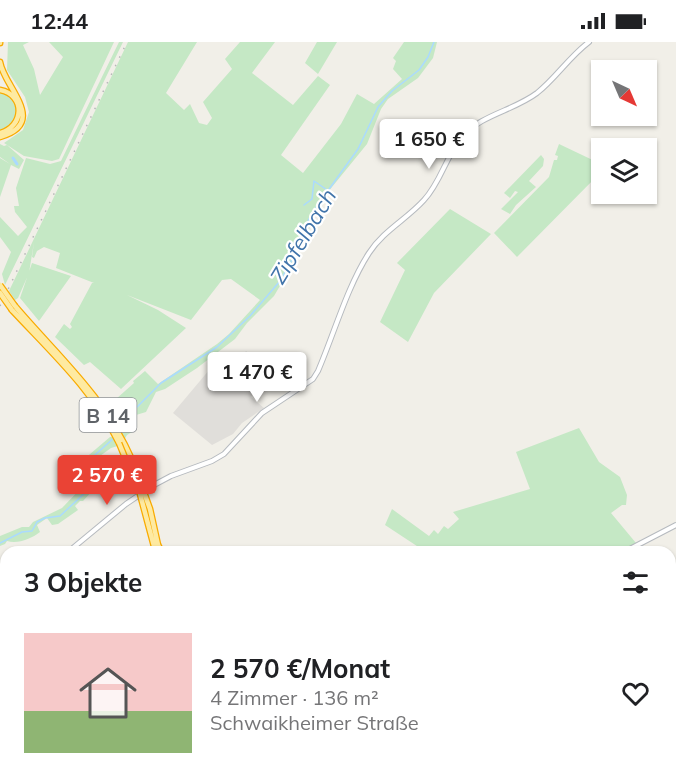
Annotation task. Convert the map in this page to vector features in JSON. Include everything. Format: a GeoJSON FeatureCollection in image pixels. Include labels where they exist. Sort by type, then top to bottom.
{"type":"FeatureCollection","features":[{"type":"Feature","properties":{"kind":"highway"},"geometry":{"type":"LineString","coordinates":[[0,62],[4,75],[21,103],[23,112],[15,129],[0,135]]}},
{"type":"Feature","properties":{"kind":"highway"},"geometry":{"type":"LineString","coordinates":[[0,90],[12,96],[19,109],[15,125],[0,135]]}},
{"type":"Feature","properties":{"kind":"highway","name":"B 14"},"geometry":{"type":"LineString","coordinates":[[0,285],[14,308]]}},
{"type":"Feature","properties":{"kind":"highway","name":"B 14"},"geometry":{"type":"LineString","coordinates":[[0,293],[75,373],[107,413],[132,459],[150,509],[157,546]]}},
{"type":"Feature","properties":{"kind":"main road"},"geometry":{"type":"LineString","coordinates":[[75,546],[126,504],[154,485],[224,454],[262,413],[313,380],[369,252],[388,231],[425,199],[462,137],[477,123],[516,106],[538,92],[589,42]]}},
{"type":"Feature","properties":{"kind":"main road"},"geometry":{"type":"LineString","coordinates":[[636,546],[676,525]]}},
{"type":"Feature","properties":{"kind":"shaded area"},"geometry":{"type":"Polygon","coordinates":[[[246,351],[271,373],[251,397],[264,408],[242,423],[233,434],[212,445],[173,413],[215,363],[228,374],[246,351]]]}},
{"type":"Feature","properties":{"kind":"green space"},"geometry":{"type":"Polygon","coordinates":[[[8,42],[29,42],[23,45],[34,69],[40,95],[63,57],[49,42],[114,42],[59,159],[52,161],[24,156],[4,143],[23,130],[29,112],[25,97],[7,70],[8,42]]]}},
{"type":"Feature","properties":{"kind":"green space"},"geometry":{"type":"Polygon","coordinates":[[[119,42],[123,42],[5,285],[2,274],[11,252],[0,237],[0,217],[18,236],[27,227],[15,212],[14,206],[19,206],[16,188],[26,158],[50,164],[61,161],[119,42]]]}},
{"type":"Feature","properties":{"kind":"green space"},"geometry":{"type":"Polygon","coordinates":[[[128,42],[197,42],[166,93],[184,110],[190,104],[199,123],[207,125],[212,118],[203,102],[232,69],[225,59],[240,42],[275,42],[252,73],[293,105],[318,76],[330,85],[281,155],[303,173],[341,124],[357,94],[374,104],[402,79],[393,69],[396,61],[393,58],[404,42],[437,42],[433,58],[418,78],[388,99],[381,109],[367,144],[319,203],[296,263],[274,296],[247,323],[235,339],[197,368],[165,389],[156,392],[146,412],[136,415],[134,431],[127,435],[121,445],[111,448],[89,464],[94,489],[75,506],[78,510],[58,524],[52,525],[47,518],[37,525],[40,532],[29,539],[7,541],[0,546],[0,536],[22,527],[29,527],[33,522],[62,508],[85,484],[83,460],[110,437],[113,437],[125,424],[127,410],[116,399],[134,383],[133,381],[145,371],[158,384],[217,344],[260,300],[231,279],[222,280],[191,320],[127,295],[158,310],[186,328],[121,389],[90,362],[84,365],[55,337],[64,324],[70,329],[72,327],[70,324],[94,283],[56,268],[60,253],[44,247],[37,251],[34,258],[32,257],[34,242],[29,273],[18,298],[15,300],[9,291],[128,42]]]}},
{"type":"Feature","properties":{"kind":"green space"},"geometry":{"type":"Polygon","coordinates":[[[317,42],[337,42],[318,74],[305,63],[317,42]]]}},
{"type":"Feature","properties":{"kind":"green space"},"geometry":{"type":"Polygon","coordinates":[[[0,92],[16,105],[16,114],[13,125],[0,132],[0,92]]]}},
{"type":"Feature","properties":{"kind":"green space"},"geometry":{"type":"Polygon","coordinates":[[[0,144],[7,145],[24,160],[19,169],[11,165],[0,197],[0,158],[10,164],[0,157],[0,144]]]}},
{"type":"Feature","properties":{"kind":"green space"},"geometry":{"type":"Polygon","coordinates":[[[559,144],[591,159],[591,182],[517,257],[494,233],[549,177],[554,160],[557,160],[558,156],[555,155],[559,144]]]}},
{"type":"Feature","properties":{"kind":"green space"},"geometry":{"type":"Polygon","coordinates":[[[541,155],[544,159],[543,166],[529,181],[536,187],[516,205],[510,214],[501,209],[518,192],[515,191],[510,198],[504,193],[541,155]]]}},
{"type":"Feature","properties":{"kind":"green space"},"geometry":{"type":"Polygon","coordinates":[[[450,209],[491,234],[434,293],[408,342],[380,322],[405,270],[397,263],[450,209]]]}},
{"type":"Feature","properties":{"kind":"green space"},"geometry":{"type":"Polygon","coordinates":[[[32,263],[71,276],[39,321],[20,298],[32,263]]]}},
{"type":"Feature","properties":{"kind":"green space"},"geometry":{"type":"Polygon","coordinates":[[[579,428],[599,462],[620,477],[627,495],[626,505],[622,505],[611,513],[636,543],[630,546],[417,546],[385,525],[392,509],[429,536],[434,530],[438,534],[444,526],[448,529],[459,519],[453,512],[530,489],[516,452],[579,428]]]}},
{"type":"Feature","properties":{"kind":"waterway","name":"Zipfelbach"},"geometry":{"type":"LineString","coordinates":[[121,432],[127,428],[131,413],[161,383],[217,347],[250,316],[280,281],[297,251],[309,219],[358,149],[378,107],[392,91],[419,70],[434,42]]}},
{"type":"Feature","properties":{"kind":"waterway"},"geometry":{"type":"LineString","coordinates":[[13,158],[17,164]]}},
{"type":"Feature","properties":{"kind":"waterway"},"geometry":{"type":"LineString","coordinates":[[304,205],[312,199],[314,181],[327,190]]}},
{"type":"Feature","properties":{"kind":"waterway","name":"Zipfelbach"},"geometry":{"type":"LineString","coordinates":[[0,543],[22,532],[32,531],[37,522],[45,518],[60,516],[87,491],[86,463],[115,437]]}},
{"type":"Feature","properties":{"kind":"railway"},"geometry":{"type":"LineString","coordinates":[[0,306],[127,42]]}}]}
